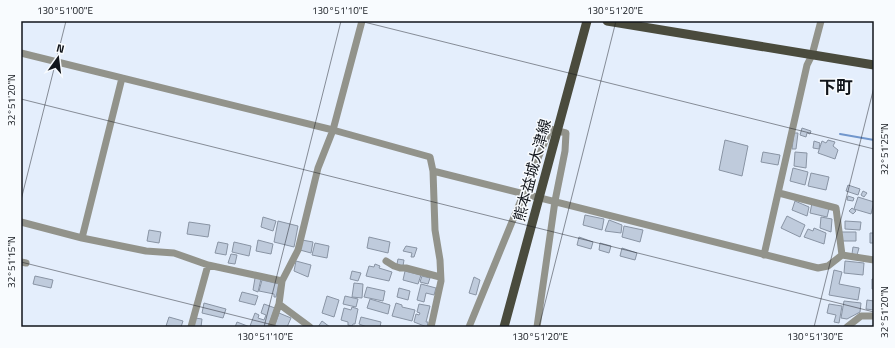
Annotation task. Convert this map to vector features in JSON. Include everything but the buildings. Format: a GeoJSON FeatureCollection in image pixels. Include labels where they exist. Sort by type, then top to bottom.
{"type":"FeatureCollection","features":[{"type":"Feature","properties":{"kind":"main road","name":"熊本益城大津線"},"geometry":{"type":"LineString","coordinates":[[504,327],[587,21]]}},
{"type":"Feature","properties":{"kind":"main road"},"geometry":{"type":"LineString","coordinates":[[607,21],[874,65]]}},
{"type":"Feature","properties":{"kind":"street"},"geometry":{"type":"LineString","coordinates":[[271,327],[279,304],[282,281],[298,250],[318,168],[333,130],[362,21]]}},
{"type":"Feature","properties":{"kind":"street"},"geometry":{"type":"LineString","coordinates":[[764,255],[807,66],[812,55],[821,21]]}},
{"type":"Feature","properties":{"kind":"street"},"geometry":{"type":"LineString","coordinates":[[21,53],[333,130],[430,157],[433,172],[435,230],[440,260],[438,300],[430,327]]}},
{"type":"Feature","properties":{"kind":"street"},"geometry":{"type":"LineString","coordinates":[[82,238],[122,78]]}},
{"type":"Feature","properties":{"kind":"street"},"geometry":{"type":"LineString","coordinates":[[469,327],[550,129],[566,133],[565,151],[555,201],[537,327]]}},
{"type":"Feature","properties":{"kind":"street"},"geometry":{"type":"LineString","coordinates":[[433,172],[555,201],[818,268],[828,266],[842,254]]}},
{"type":"Feature","properties":{"kind":"street"},"geometry":{"type":"LineString","coordinates":[[779,193],[836,208],[842,254]]}},
{"type":"Feature","properties":{"kind":"street"},"geometry":{"type":"LineString","coordinates":[[21,222],[82,238],[146,251],[174,253],[208,265],[282,281]]}},
{"type":"Feature","properties":{"kind":"street"},"geometry":{"type":"LineString","coordinates":[[842,254],[874,260]]}},
{"type":"Feature","properties":{"kind":"street"},"geometry":{"type":"LineString","coordinates":[[386,261],[400,268],[440,276]]}},
{"type":"Feature","properties":{"kind":"street"},"geometry":{"type":"LineString","coordinates":[[191,327],[208,265]]}},
{"type":"Feature","properties":{"kind":"street"},"geometry":{"type":"LineString","coordinates":[[279,304],[310,327]]}},
{"type":"Feature","properties":{"kind":"street"},"geometry":{"type":"LineString","coordinates":[[847,327],[861,316],[874,316]]}},
{"type":"Feature","properties":{"kind":"waterway"},"geometry":{"type":"LineString","coordinates":[[840,134],[874,140]]}},
{"type":"Feature","properties":{"kind":"district","name":"下町"},"geometry":{"type":"Point","coordinates":[836,87]}}]}
